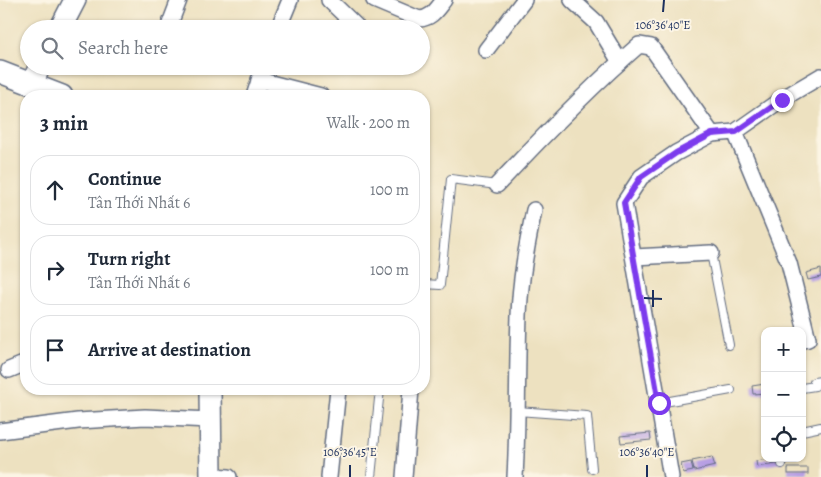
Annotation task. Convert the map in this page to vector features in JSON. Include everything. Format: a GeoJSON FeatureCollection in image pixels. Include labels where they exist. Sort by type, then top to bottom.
{"type":"FeatureCollection","features":[{"type":"Feature","properties":{"kind":"street"},"geometry":{"type":"LineString","coordinates":[[65,20],[75,0]]}},
{"type":"Feature","properties":{"kind":"street"},"geometry":{"type":"LineString","coordinates":[[171,20],[179,0]]}},
{"type":"Feature","properties":{"kind":"street"},"geometry":{"type":"LineString","coordinates":[[282,20],[290,0]]}},
{"type":"Feature","properties":{"kind":"street"},"geometry":{"type":"LineString","coordinates":[[329,0],[350,20]]}},
{"type":"Feature","properties":{"kind":"street"},"geometry":{"type":"LineString","coordinates":[[374,0],[419,19],[427,18],[433,14],[444,0]]}},
{"type":"Feature","properties":{"kind":"street"},"geometry":{"type":"LineString","coordinates":[[486,50],[524,0]]}},
{"type":"Feature","properties":{"kind":"street"},"geometry":{"type":"LineString","coordinates":[[572,0],[596,22],[620,62]]}},
{"type":"Feature","properties":{"kind":"street"},"geometry":{"type":"LineString","coordinates":[[497,185],[538,141],[639,45],[651,47],[712,134]]}},
{"type":"Feature","properties":{"kind":"street"},"geometry":{"type":"LineString","coordinates":[[0,72],[20,74]]}},
{"type":"Feature","properties":{"kind":"street"},"geometry":{"type":"LineString","coordinates":[[36,75],[55,90]]}},
{"type":"Feature","properties":{"kind":"street"},"geometry":{"type":"LineString","coordinates":[[256,90],[261,75]]}},
{"type":"Feature","properties":{"kind":"street"},"geometry":{"type":"LineString","coordinates":[[267,75],[306,90]]}},
{"type":"Feature","properties":{"kind":"street"},"geometry":{"type":"LineString","coordinates":[[670,477],[624,203],[641,177],[676,153],[712,134],[736,132],[821,76]]}},
{"type":"Feature","properties":{"kind":"street"},"geometry":{"type":"LineString","coordinates":[[736,132],[789,263],[810,339]]}},
{"type":"Feature","properties":{"kind":"street"},"geometry":{"type":"LineString","coordinates":[[515,477],[519,314],[525,258],[534,210]]}},
{"type":"Feature","properties":{"kind":"street"},"geometry":{"type":"LineString","coordinates":[[634,257],[711,253]]}},
{"type":"Feature","properties":{"kind":"street"},"geometry":{"type":"LineString","coordinates":[[9,370],[20,365]]}},
{"type":"Feature","properties":{"kind":"street"},"geometry":{"type":"LineString","coordinates":[[210,395],[211,477],[230,477]]}},
{"type":"Feature","properties":{"kind":"street"},"geometry":{"type":"LineString","coordinates":[[328,477],[337,395]]}},
{"type":"Feature","properties":{"kind":"street"},"geometry":{"type":"LineString","coordinates":[[404,477],[411,395]]}},
{"type":"Feature","properties":{"kind":"street"},"geometry":{"type":"LineString","coordinates":[[0,431],[78,420],[145,417],[210,420]]}},
{"type":"Feature","properties":{"kind":"lane"},"geometry":{"type":"LineString","coordinates":[[430,284],[440,285],[451,179],[497,185]]}},
{"type":"Feature","properties":{"kind":"lane"},"geometry":{"type":"LineString","coordinates":[[711,253],[729,345]]}},
{"type":"Feature","properties":{"kind":"lane"},"geometry":{"type":"LineString","coordinates":[[806,387],[815,386],[814,382],[821,381]]}},
{"type":"Feature","properties":{"kind":"lane"},"geometry":{"type":"LineString","coordinates":[[659,403],[731,390]]}},
{"type":"Feature","properties":{"kind":"lane"},"geometry":{"type":"LineString","coordinates":[[370,477],[379,395]]}},
{"type":"Feature","properties":{"kind":"lane"},"geometry":{"type":"LineString","coordinates":[[518,411],[587,416],[592,469]]}},
{"type":"Feature","properties":{"kind":"lane"},"geometry":{"type":"LineString","coordinates":[[806,430],[821,427]]}},
{"type":"Feature","properties":{"kind":"building"},"geometry":{"type":"Polygon","coordinates":[[[821,269],[821,277],[808,280],[806,273],[821,269]]]}},
{"type":"Feature","properties":{"kind":"building"},"geometry":{"type":"Polygon","coordinates":[[[761,385],[761,393],[753,394],[752,386],[761,385]]]}},
{"type":"Feature","properties":{"kind":"building"},"geometry":{"type":"Polygon","coordinates":[[[650,433],[651,440],[621,443],[620,436],[650,433]]]}},
{"type":"Feature","properties":{"kind":"building"},"geometry":{"type":"Polygon","coordinates":[[[712,457],[715,466],[694,471],[692,461],[712,457]]]}},
{"type":"Feature","properties":{"kind":"building"},"geometry":{"type":"Polygon","coordinates":[[[761,460],[761,462],[782,463],[757,467],[756,461],[761,460]]]}},
{"type":"Feature","properties":{"kind":"building"},"geometry":{"type":"Polygon","coordinates":[[[691,462],[693,471],[683,473],[681,464],[691,462]]]}},
{"type":"Feature","properties":{"kind":"building"},"geometry":{"type":"Polygon","coordinates":[[[788,468],[808,468],[808,474],[788,474],[788,468]]]}},
{"type":"Feature","properties":{"kind":"route"},"geometry":{"type":"LineString","coordinates":[[659,403],[624,203],[641,177],[676,153],[712,134],[736,132],[782,100]]}}]}
